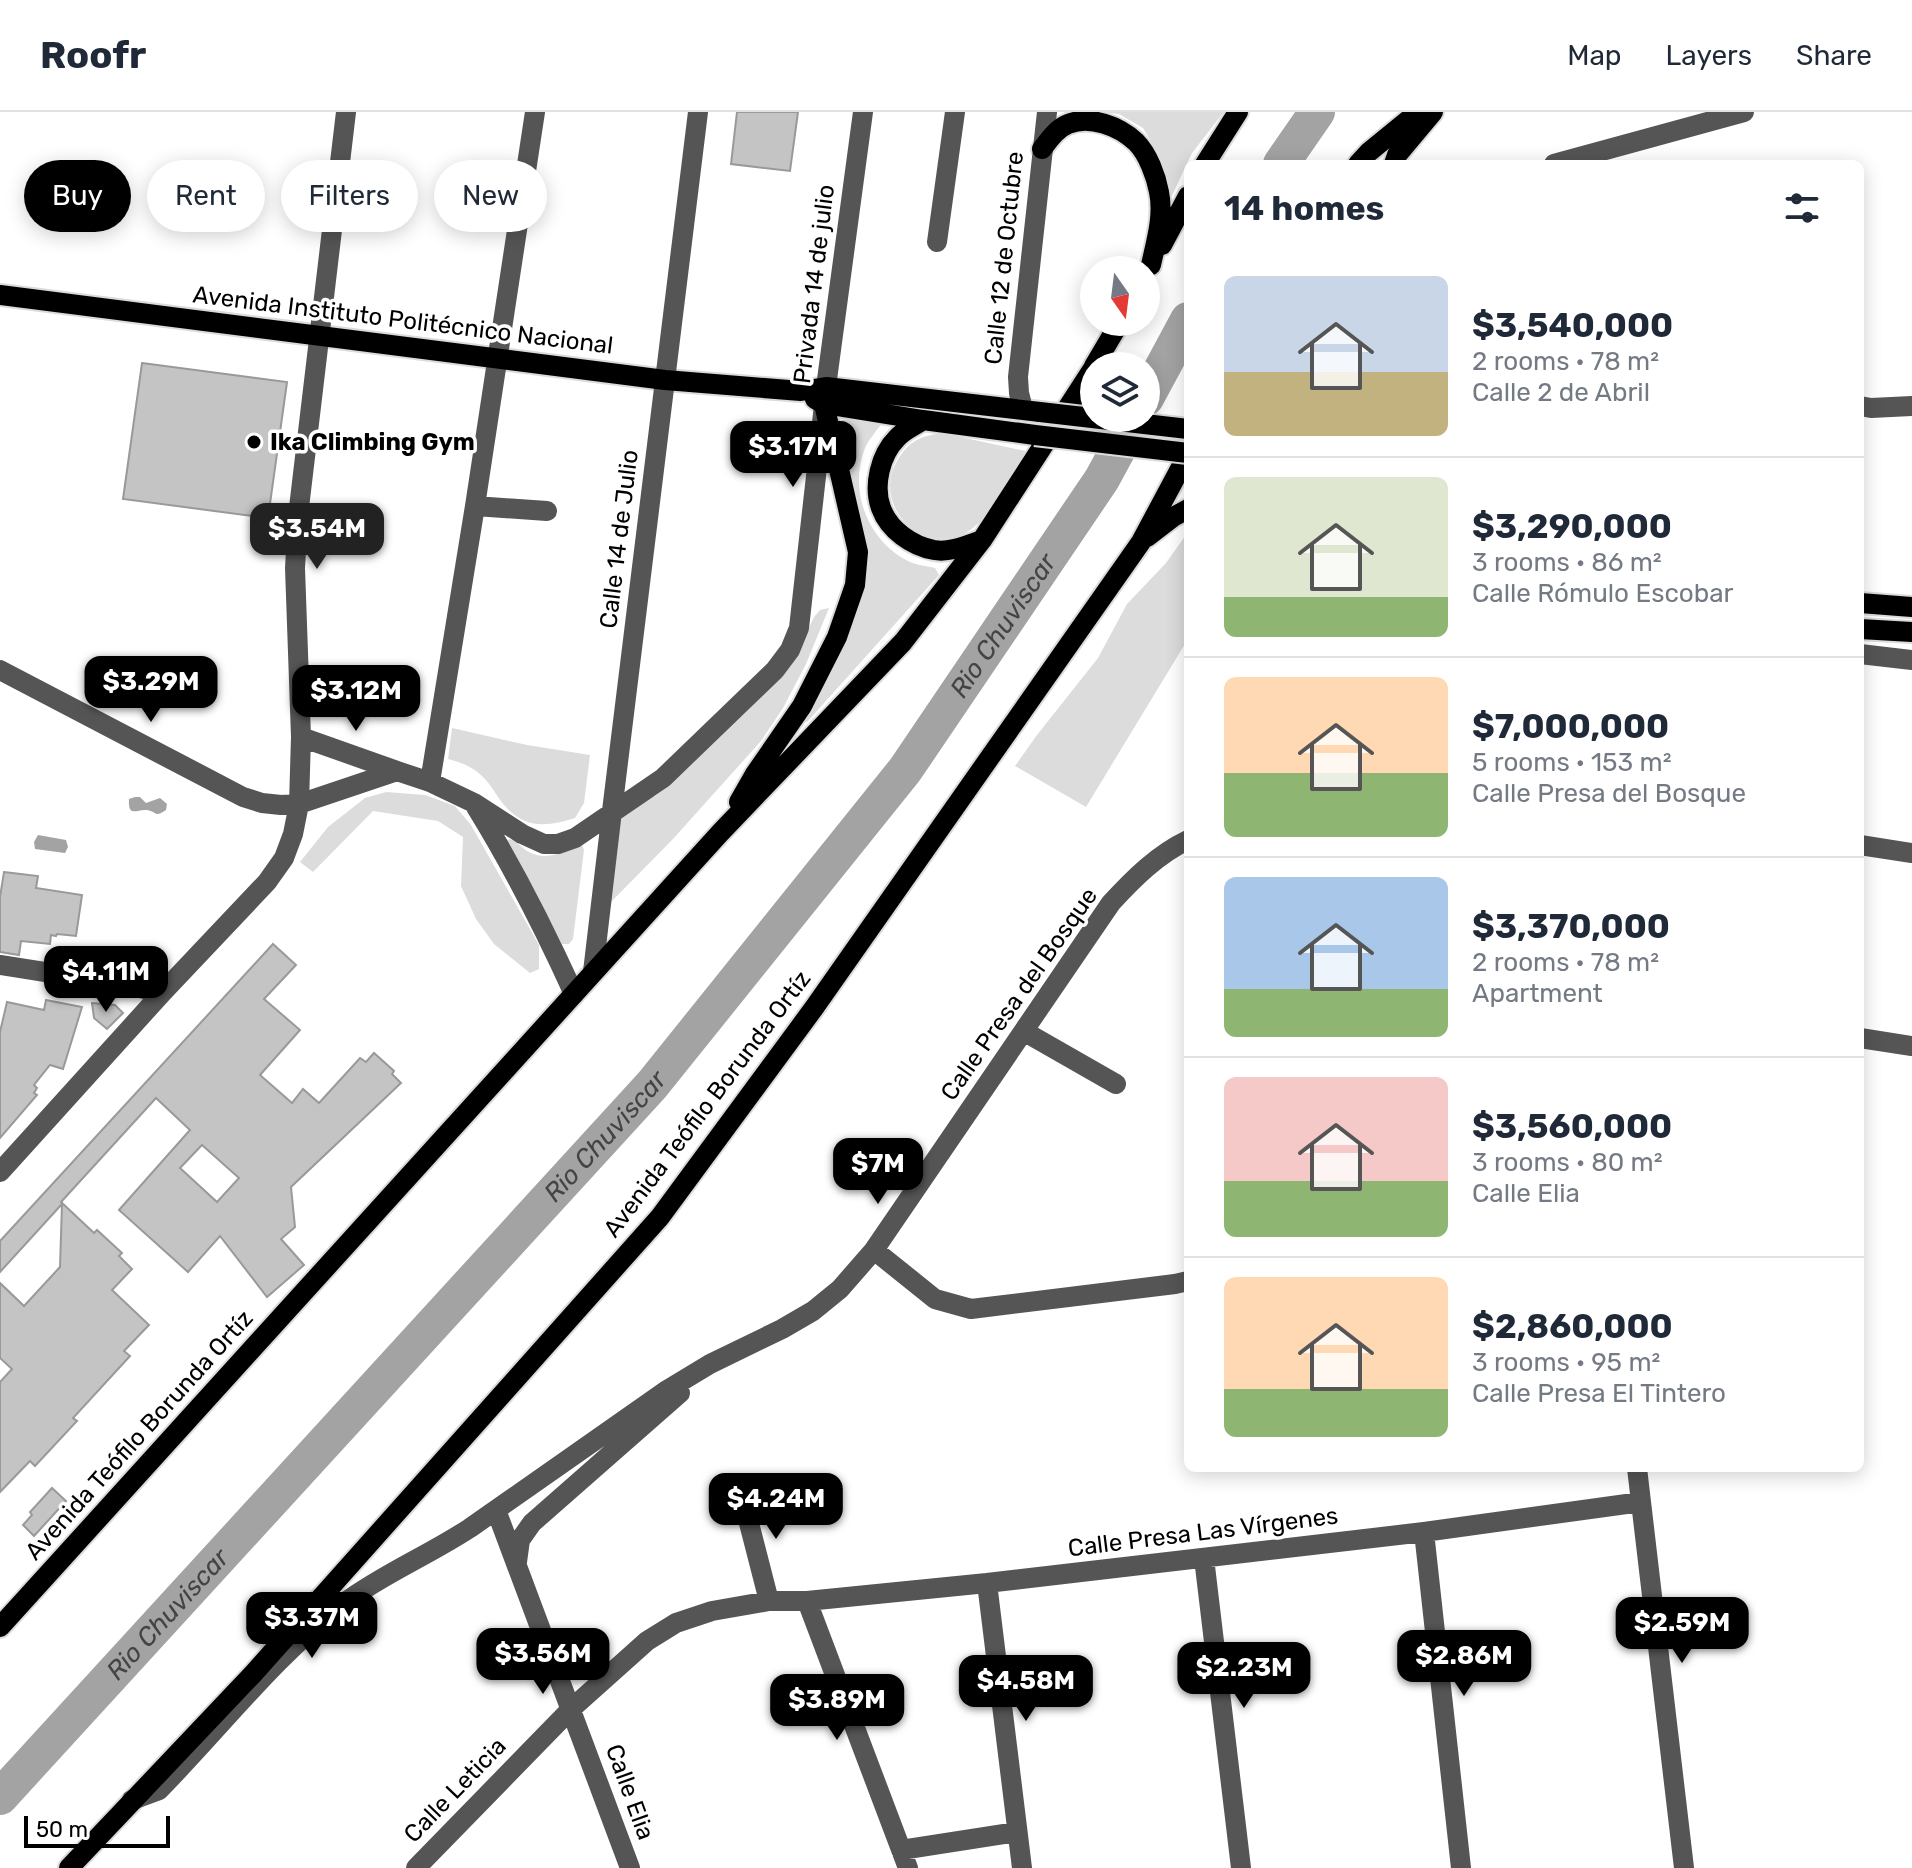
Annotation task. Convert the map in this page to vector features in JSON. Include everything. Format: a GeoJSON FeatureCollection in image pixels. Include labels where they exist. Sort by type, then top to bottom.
{"type":"FeatureCollection","features":[{"type":"Feature","properties":{"kind":"main road"},"geometry":{"type":"LineString","coordinates":[[1208,160],[1238,112]]}},
{"type":"Feature","properties":{"kind":"main road"},"geometry":{"type":"LineString","coordinates":[[1362,160],[1418,112]]}},
{"type":"Feature","properties":{"kind":"main road"},"geometry":{"type":"LineString","coordinates":[[1395,160],[1433,112]]}},
{"type":"Feature","properties":{"kind":"main road"},"geometry":{"type":"LineString","coordinates":[[1042,149],[1055,132],[1069,123],[1094,121],[1114,127],[1137,143],[1150,164],[1159,193],[1160,222],[1152,256]]}},
{"type":"Feature","properties":{"kind":"main road"},"geometry":{"type":"LineString","coordinates":[[1156,256],[1184,203]]}},
{"type":"Feature","properties":{"kind":"main road","name":"Avenida Instituto Politécnico Nacional"},"geometry":{"type":"LineString","coordinates":[[0,295],[665,380],[801,391],[923,420],[1184,454]]}},
{"type":"Feature","properties":{"kind":"main road","name":"Avenida Teófilo Borunda Ortíz"},"geometry":{"type":"LineString","coordinates":[[0,1627],[720,833],[903,642],[982,540],[1080,388]]}},
{"type":"Feature","properties":{"kind":"main road","name":"Avenida Instituto Politécnico Nacional"},"geometry":{"type":"LineString","coordinates":[[825,396],[1032,410],[1184,429]]}},
{"type":"Feature","properties":{"kind":"main road"},"geometry":{"type":"LineString","coordinates":[[720,833],[755,774],[802,706],[837,637],[855,585],[858,552],[825,396]]}},
{"type":"Feature","properties":{"kind":"main road"},"geometry":{"type":"LineString","coordinates":[[923,420],[898,436],[883,456],[878,484],[881,509],[893,527],[911,543],[935,551],[956,549],[982,540]]}},
{"type":"Feature","properties":{"kind":"main road","name":"Avenida Teófilo Borunda Ortíz"},"geometry":{"type":"LineString","coordinates":[[69,1868],[253,1674],[660,1217],[814,1008],[1141,542],[1184,461]]}},
{"type":"Feature","properties":{"kind":"main road"},"geometry":{"type":"LineString","coordinates":[[1141,542],[1184,511]]}},
{"type":"Feature","properties":{"kind":"main road"},"geometry":{"type":"LineString","coordinates":[[1864,603],[1912,607]]}},
{"type":"Feature","properties":{"kind":"main road"},"geometry":{"type":"LineString","coordinates":[[1864,629],[1912,632]]}},
{"type":"Feature","properties":{"kind":"street"},"geometry":{"type":"LineString","coordinates":[[0,1172],[267,882],[284,858],[293,834],[299,804],[301,737],[295,568],[298,516],[346,112]]}},
{"type":"Feature","properties":{"kind":"street"},"geometry":{"type":"LineString","coordinates":[[430,782],[535,112]]}},
{"type":"Feature","properties":{"kind":"street","name":"Calle 14 de Julio"},"geometry":{"type":"LineString","coordinates":[[593,972],[698,112]]}},
{"type":"Feature","properties":{"kind":"street","name":"Privada 14 de julio"},"geometry":{"type":"LineString","coordinates":[[612,811],[663,778],[775,670],[790,650],[799,628],[825,396],[863,112]]}},
{"type":"Feature","properties":{"kind":"street"},"geometry":{"type":"LineString","coordinates":[[937,242],[955,112]]}},
{"type":"Feature","properties":{"kind":"street","name":"Calle 12 de Octubre"},"geometry":{"type":"LineString","coordinates":[[1032,410],[1019,393],[1018,377],[1047,112]]}},
{"type":"Feature","properties":{"kind":"street"},"geometry":{"type":"LineString","coordinates":[[1585,160],[1623,155],[1744,112]]}},
{"type":"Feature","properties":{"kind":"street"},"geometry":{"type":"LineString","coordinates":[[1864,407],[1912,406]]}},
{"type":"Feature","properties":{"kind":"street"},"geometry":{"type":"LineString","coordinates":[[475,506],[547,511]]}},
{"type":"Feature","properties":{"kind":"street"},"geometry":{"type":"LineString","coordinates":[[1864,654],[1912,660]]}},
{"type":"Feature","properties":{"kind":"street"},"geometry":{"type":"LineString","coordinates":[[0,670],[243,797],[262,803],[299,804],[397,771]]}},
{"type":"Feature","properties":{"kind":"street"},"geometry":{"type":"LineString","coordinates":[[301,737],[430,782],[474,803],[522,834],[544,844],[558,844],[575,838],[612,811]]}},
{"type":"Feature","properties":{"kind":"street"},"geometry":{"type":"LineString","coordinates":[[474,803],[497,841],[574,994]]}},
{"type":"Feature","properties":{"kind":"street","name":"Calle Presa del Bosque"},"geometry":{"type":"LineString","coordinates":[[132,1800],[159,1790],[280,1660],[347,1601],[441,1547],[629,1415],[710,1364],[782,1329],[827,1302],[874,1250],[1111,903],[1157,859],[1184,842]]}},
{"type":"Feature","properties":{"kind":"street"},"geometry":{"type":"LineString","coordinates":[[1864,846],[1912,853]]}},
{"type":"Feature","properties":{"kind":"street"},"geometry":{"type":"LineString","coordinates":[[0,965],[162,993]]}},
{"type":"Feature","properties":{"kind":"street"},"geometry":{"type":"LineString","coordinates":[[1025,1032],[1116,1084]]}},
{"type":"Feature","properties":{"kind":"street"},"geometry":{"type":"LineString","coordinates":[[1864,1039],[1912,1046]]}},
{"type":"Feature","properties":{"kind":"street"},"geometry":{"type":"LineString","coordinates":[[874,1250],[935,1299],[971,1309],[1184,1282]]}},
{"type":"Feature","properties":{"kind":"street"},"geometry":{"type":"LineString","coordinates":[[517,1566],[520,1540],[532,1523],[710,1364]]}},
{"type":"Feature","properties":{"kind":"street"},"geometry":{"type":"LineString","coordinates":[[1637,1472],[1684,1868]]}},
{"type":"Feature","properties":{"kind":"street"},"geometry":{"type":"LineString","coordinates":[[741,1492],[769,1601]]}},
{"type":"Feature","properties":{"kind":"street","name":"Calle Presa Las Vírgenes"},"geometry":{"type":"LineString","coordinates":[[769,1601],[807,1601],[987,1583],[1424,1532],[1641,1502]]}},
{"type":"Feature","properties":{"kind":"street","name":"Calle Elia"},"geometry":{"type":"LineString","coordinates":[[496,1510],[630,1868]]}},
{"type":"Feature","properties":{"kind":"street"},"geometry":{"type":"LineString","coordinates":[[1424,1532],[1461,1868]]}},
{"type":"Feature","properties":{"kind":"street"},"geometry":{"type":"LineString","coordinates":[[1204,1558],[1241,1868]]}},
{"type":"Feature","properties":{"kind":"street"},"geometry":{"type":"LineString","coordinates":[[987,1583],[1022,1868]]}},
{"type":"Feature","properties":{"kind":"street","name":"Calle Leticia"},"geometry":{"type":"LineString","coordinates":[[416,1868],[571,1709],[647,1641],[676,1623],[712,1611],[769,1601]]}},
{"type":"Feature","properties":{"kind":"street"},"geometry":{"type":"LineString","coordinates":[[807,1601],[905,1859],[1017,1832]]}},
{"type":"Feature","properties":{"kind":"shaded area"},"geometry":{"type":"Polygon","coordinates":[[[1101,112],[1224,112],[1189,160],[1184,160],[1184,170],[1167,206],[1167,181],[1162,161],[1143,128],[1119,114],[1101,112]]]}},
{"type":"Feature","properties":{"kind":"shaded area"},"geometry":{"type":"Polygon","coordinates":[[[842,420],[883,422],[867,445],[860,464],[859,481],[865,514],[883,542],[895,553],[913,563],[935,568],[939,575],[807,722],[803,722],[802,718],[847,638],[868,565],[840,431],[842,420]]]}},
{"type":"Feature","properties":{"kind":"shaded area"},"geometry":{"type":"Polygon","coordinates":[[[942,433],[1030,452],[998,502],[983,519],[957,537],[939,539],[922,534],[907,524],[896,511],[891,494],[891,475],[904,450],[918,439],[942,433]]]}},
{"type":"Feature","properties":{"kind":"shaded area"},"geometry":{"type":"Polygon","coordinates":[[[1184,538],[1184,646],[1086,807],[1015,766],[1098,658],[1127,604],[1166,563],[1184,538]]]}},
{"type":"Feature","properties":{"kind":"shaded area"},"geometry":{"type":"Polygon","coordinates":[[[829,608],[806,664],[761,741],[673,839],[607,906],[619,820],[636,803],[662,791],[761,695],[794,660],[814,617],[820,610],[829,608]]]}},
{"type":"Feature","properties":{"kind":"shaded area"},"geometry":{"type":"Polygon","coordinates":[[[452,728],[590,755],[584,803],[575,818],[546,824],[521,819],[478,773],[448,759],[452,728]]]}},
{"type":"Feature","properties":{"kind":"shaded area"},"geometry":{"type":"Polygon","coordinates":[[[386,792],[425,795],[455,806],[471,825],[539,945],[539,969],[530,973],[494,944],[476,919],[461,886],[463,837],[438,821],[373,811],[313,872],[300,862],[328,827],[365,798],[386,792]]]}},
{"type":"Feature","properties":{"kind":"shaded area"},"geometry":{"type":"Polygon","coordinates":[[[135,797],[146,803],[160,798],[167,804],[166,810],[158,814],[147,810],[131,811],[129,799],[135,797]]]}},
{"type":"Feature","properties":{"kind":"shaded area"},"geometry":{"type":"Polygon","coordinates":[[[38,835],[66,840],[68,847],[65,853],[35,849],[34,842],[38,835]]]}},
{"type":"Feature","properties":{"kind":"shaded area"},"geometry":{"type":"Polygon","coordinates":[[[509,839],[528,852],[544,856],[564,852],[581,842],[584,850],[573,939],[569,944],[562,944],[506,841],[509,839]]]}},
{"type":"Feature","properties":{"kind":"building"},"geometry":{"type":"Polygon","coordinates":[[[737,112],[798,112],[790,171],[731,164],[737,112]]]}},
{"type":"Feature","properties":{"kind":"building"},"geometry":{"type":"Polygon","coordinates":[[[142,363],[287,382],[268,518],[123,499],[142,363]]]}},
{"type":"Feature","properties":{"kind":"building"},"geometry":{"type":"Polygon","coordinates":[[[4,872],[38,876],[36,888],[82,895],[76,936],[51,935],[50,944],[21,941],[19,955],[0,952],[0,897],[4,872]]]}},
{"type":"Feature","properties":{"kind":"building"},"geometry":{"type":"Polygon","coordinates":[[[273,944],[296,965],[264,999],[300,1030],[260,1075],[292,1103],[303,1089],[319,1103],[360,1058],[366,1062],[374,1053],[394,1071],[392,1074],[401,1083],[291,1187],[295,1227],[281,1239],[304,1265],[267,1297],[220,1236],[188,1272],[119,1210],[190,1130],[156,1098],[61,1202],[94,1233],[97,1230],[122,1253],[119,1256],[132,1269],[112,1290],[149,1325],[124,1351],[130,1356],[73,1418],[77,1421],[35,1466],[30,1461],[0,1492],[0,1382],[12,1369],[0,1358],[0,1283],[24,1306],[60,1267],[62,1204],[0,1272],[0,1241],[273,944]],[[202,1145],[180,1168],[217,1202],[239,1178],[202,1145]]]}},
{"type":"Feature","properties":{"kind":"building"},"geometry":{"type":"Polygon","coordinates":[[[46,1000],[82,1007],[63,1069],[50,1065],[34,1085],[37,1095],[0,1138],[0,1032],[7,1002],[44,1010],[46,1000]]]}},
{"type":"Feature","properties":{"kind":"building"},"geometry":{"type":"Polygon","coordinates":[[[92,1003],[115,1005],[123,1013],[107,1029],[94,1018],[92,1003]]]}},
{"type":"Feature","properties":{"kind":"building"},"geometry":{"type":"Polygon","coordinates":[[[52,1488],[66,1501],[34,1536],[23,1525],[32,1515],[30,1512],[52,1488]]]}},
{"type":"Feature","properties":{"kind":"waterway","name":"Rio Chuviscar"},"geometry":{"type":"LineString","coordinates":[[1284,160],[1317,112]]}},
{"type":"Feature","properties":{"kind":"waterway","name":"Rio Chuviscar"},"geometry":{"type":"LineString","coordinates":[[1160,372],[1184,327]]}},
{"type":"Feature","properties":{"kind":"waterway","name":"Rio Chuviscar"},"geometry":{"type":"LineString","coordinates":[[0,1797],[652,1085],[905,770],[1102,479],[1127,432]]}},
{"type":"Feature","properties":{"kind":"place","name":"Ika Climbing Gym"},"geometry":{"type":"Point","coordinates":[254,442]}}]}
